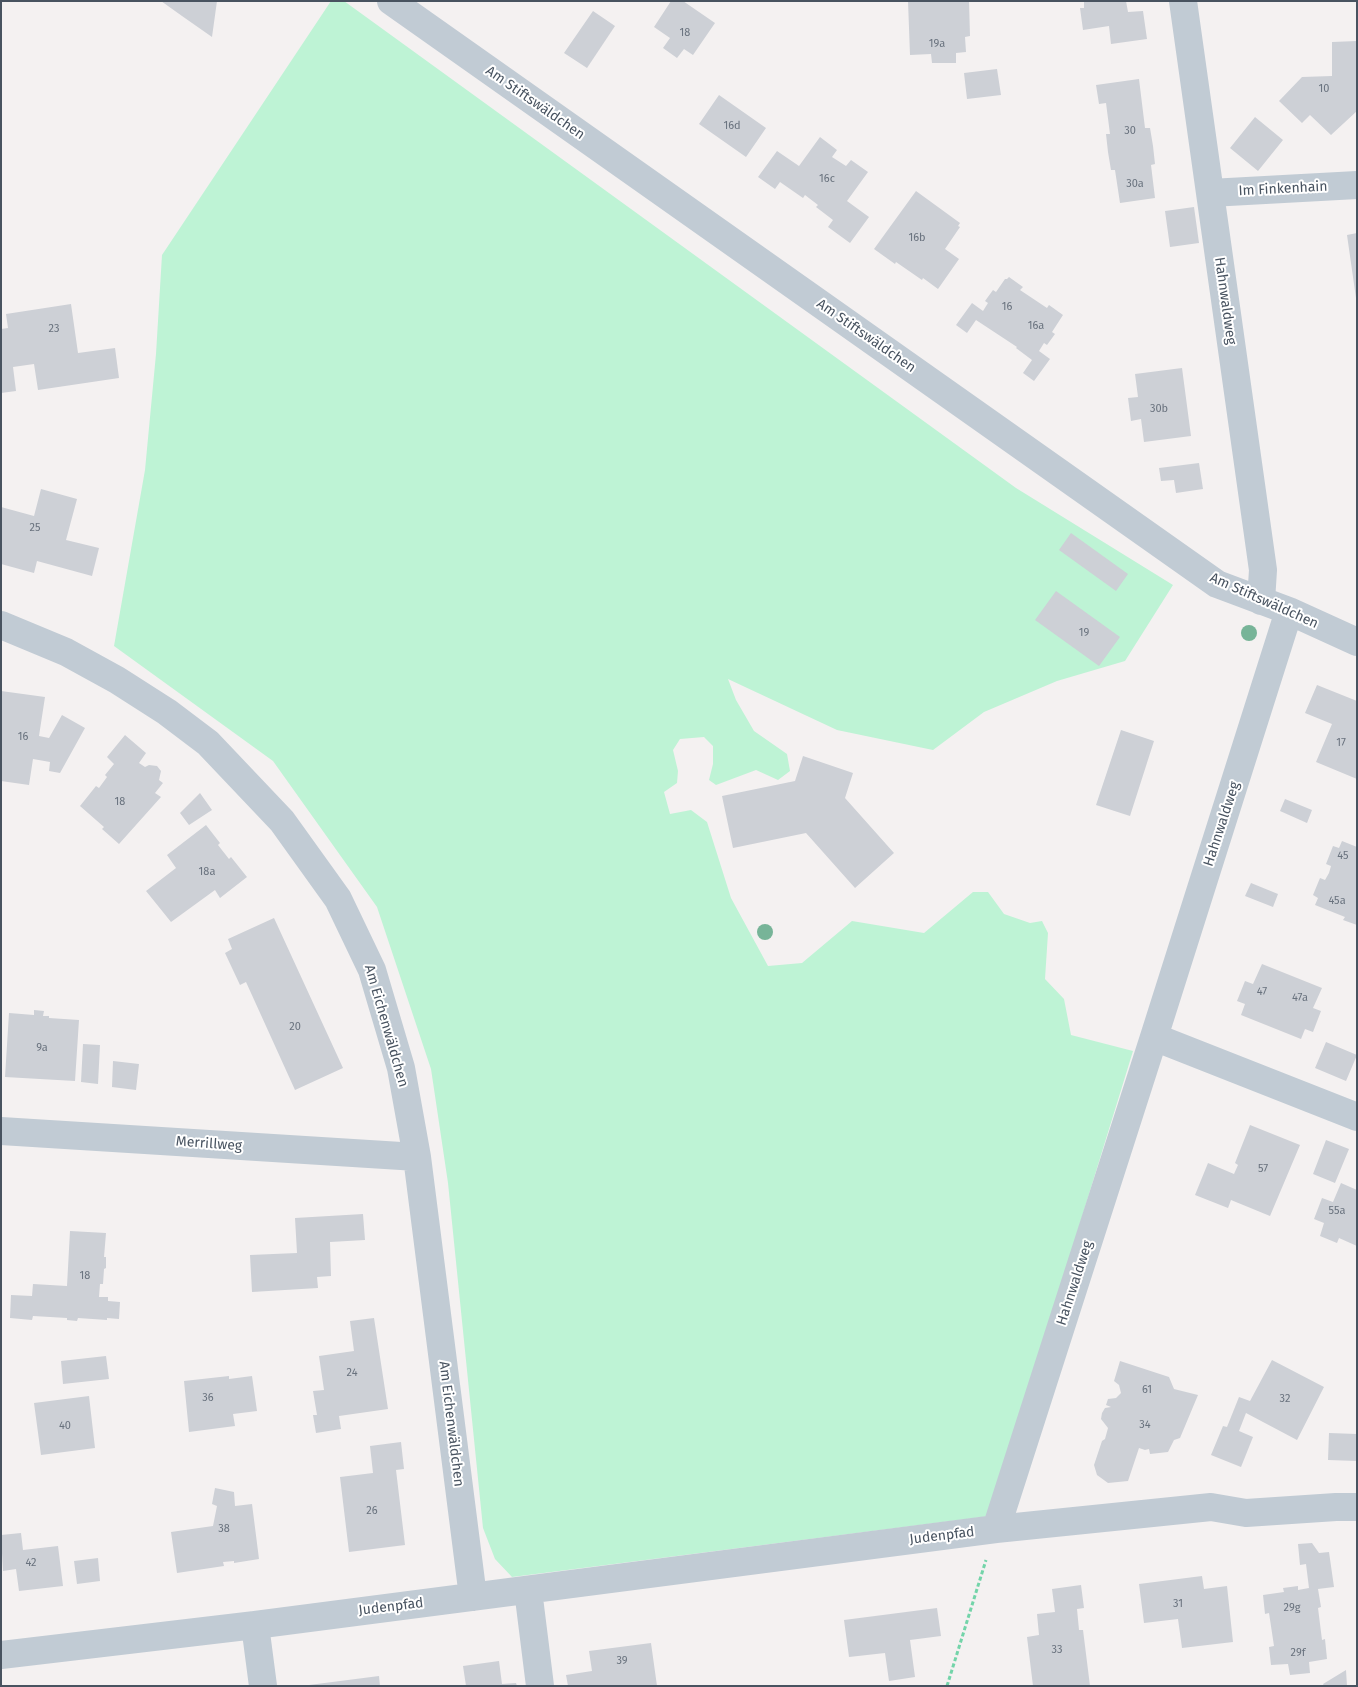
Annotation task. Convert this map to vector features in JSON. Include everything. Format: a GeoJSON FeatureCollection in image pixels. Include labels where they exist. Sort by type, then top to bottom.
{"type":"FeatureCollection","features":[{"type":"Feature","properties":{"kind":"street","name":"Am Stiftswäldchen"},"geometry":{"type":"LineString","coordinates":[[391,1],[1217,584],[1289,612],[1357,642]]}},
{"type":"Feature","properties":{"kind":"street","name":"Hahnwaldweg"},"geometry":{"type":"LineString","coordinates":[[1183,1],[1263,570],[1261,601]]}},
{"type":"Feature","properties":{"kind":"street","name":"Im Finkenhain"},"geometry":{"type":"LineString","coordinates":[[1210,193],[1357,186]]}},
{"type":"Feature","properties":{"kind":"street","name":"Hahnwaldweg"},"geometry":{"type":"LineString","coordinates":[[996,1529],[1289,612]]}},
{"type":"Feature","properties":{"kind":"street","name":"Am Eichenwäldchen"},"geometry":{"type":"LineString","coordinates":[[1,625],[66,652],[117,680],[167,712],[208,743],[282,821],[338,899],[372,970],[401,1068],[417,1157],[473,1597]]}},
{"type":"Feature","properties":{"kind":"street"},"geometry":{"type":"LineString","coordinates":[[1154,1037],[1357,1117]]}},
{"type":"Feature","properties":{"kind":"street","name":"Merrillweg"},"geometry":{"type":"LineString","coordinates":[[1,1131],[417,1157]]}},
{"type":"Feature","properties":{"kind":"street","name":"Judenpfad"},"geometry":{"type":"LineString","coordinates":[[1,1655],[255,1625],[996,1529],[1211,1507],[1246,1513],[1336,1506],[1357,1507]]}},
{"type":"Feature","properties":{"kind":"street"},"geometry":{"type":"LineString","coordinates":[[528,1590],[540,1686]]}},
{"type":"Feature","properties":{"kind":"street"},"geometry":{"type":"LineString","coordinates":[[255,1625],[263,1686]]}},
{"type":"Feature","properties":{"kind":"path"},"geometry":{"type":"LineString","coordinates":[[947,1686],[996,1529]]}},
{"type":"Feature","properties":{"kind":"green space"},"geometry":{"type":"Polygon","coordinates":[[[331,1],[344,1],[1016,488],[1173,585],[1125,661],[1057,681],[984,712],[933,750],[837,730],[728,679],[736,700],[754,731],[787,754],[790,771],[778,780],[756,770],[716,785],[709,780],[713,764],[713,746],[704,737],[680,739],[673,750],[678,771],[677,783],[664,792],[670,814],[691,810],[707,822],[731,898],[768,966],[802,963],[852,921],[924,933],[973,892],[988,892],[1004,914],[1030,923],[1042,921],[1048,933],[1045,979],[1064,999],[1071,1035],[1133,1051],[990,1516],[512,1577],[495,1559],[483,1528],[448,1183],[431,1069],[377,907],[273,761],[114,646],[145,470],[156,354],[162,255],[331,1]]]}},
{"type":"Feature","properties":{"kind":"building"},"geometry":{"type":"Polygon","coordinates":[[[161,1],[217,1],[212,37],[182,16],[161,1]]]}},
{"type":"Feature","properties":{"kind":"building"},"geometry":{"type":"Polygon","coordinates":[[[671,1],[683,1],[715,23],[693,55],[684,49],[677,58],[663,48],[670,38],[654,27],[671,1]]]}},
{"type":"Feature","properties":{"kind":"building"},"geometry":{"type":"Polygon","coordinates":[[[908,1],[969,1],[970,36],[965,37],[966,52],[956,53],[956,63],[932,63],[931,54],[910,55],[908,1]]]}},
{"type":"Feature","properties":{"kind":"building"},"geometry":{"type":"Polygon","coordinates":[[[1084,1],[1126,1],[1128,12],[1143,11],[1147,39],[1111,44],[1109,26],[1083,30],[1080,8],[1084,8],[1084,1]]]}},
{"type":"Feature","properties":{"kind":"building"},"geometry":{"type":"Polygon","coordinates":[[[593,11],[615,26],[587,68],[564,53],[593,11]]]}},
{"type":"Feature","properties":{"kind":"building"},"geometry":{"type":"Polygon","coordinates":[[[1357,41],[1357,111],[1331,135],[1310,115],[1302,123],[1279,101],[1302,77],[1332,76],[1332,42],[1357,41]]]}},
{"type":"Feature","properties":{"kind":"building"},"geometry":{"type":"Polygon","coordinates":[[[997,69],[1001,95],[967,99],[964,73],[997,69]]]}},
{"type":"Feature","properties":{"kind":"building"},"geometry":{"type":"Polygon","coordinates":[[[1139,79],[1145,128],[1150,128],[1153,146],[1155,164],[1151,165],[1155,198],[1120,203],[1115,170],[1111,170],[1108,152],[1106,134],[1110,134],[1106,103],[1099,104],[1096,85],[1139,79]]]}},
{"type":"Feature","properties":{"kind":"building"},"geometry":{"type":"Polygon","coordinates":[[[719,95],[766,128],[746,157],[699,124],[719,95]]]}},
{"type":"Feature","properties":{"kind":"building"},"geometry":{"type":"Polygon","coordinates":[[[1255,117],[1283,140],[1258,171],[1230,148],[1255,117]]]}},
{"type":"Feature","properties":{"kind":"building"},"geometry":{"type":"Polygon","coordinates":[[[820,137],[837,150],[832,157],[846,166],[851,160],[868,172],[847,201],[869,217],[850,243],[828,227],[833,220],[816,207],[818,205],[805,195],[803,198],[780,182],[775,189],[758,177],[777,151],[799,166],[820,137]]]}},
{"type":"Feature","properties":{"kind":"building"},"geometry":{"type":"Polygon","coordinates":[[[916,191],[960,223],[958,226],[960,227],[945,249],[959,259],[938,289],[896,262],[895,264],[874,249],[916,191]]]}},
{"type":"Feature","properties":{"kind":"building"},"geometry":{"type":"Polygon","coordinates":[[[1194,207],[1199,243],[1170,247],[1165,211],[1194,207]]]}},
{"type":"Feature","properties":{"kind":"building"},"geometry":{"type":"Polygon","coordinates":[[[1357,233],[1357,298],[1356,298],[1347,235],[1357,233]]]}},
{"type":"Feature","properties":{"kind":"building"},"geometry":{"type":"Polygon","coordinates":[[[1009,277],[1023,287],[1020,290],[1047,308],[1049,305],[1063,315],[1052,332],[1055,334],[1047,345],[1044,343],[1039,351],[1050,359],[1034,381],[1023,373],[1032,360],[1017,347],[976,320],[967,333],[956,325],[972,303],[983,311],[988,303],[985,301],[993,290],[996,292],[1005,279],[1009,277]]]}},
{"type":"Feature","properties":{"kind":"building"},"geometry":{"type":"Polygon","coordinates":[[[71,304],[78,353],[115,348],[119,378],[38,390],[34,364],[13,367],[16,391],[1,393],[1,329],[8,328],[6,314],[71,304]]]}},
{"type":"Feature","properties":{"kind":"building"},"geometry":{"type":"Polygon","coordinates":[[[1182,368],[1191,436],[1144,442],[1141,419],[1131,421],[1128,398],[1138,397],[1135,374],[1182,368]]]}},
{"type":"Feature","properties":{"kind":"building"},"geometry":{"type":"Polygon","coordinates":[[[1199,463],[1203,489],[1176,493],[1174,480],[1161,481],[1159,468],[1199,463]]]}},
{"type":"Feature","properties":{"kind":"building"},"geometry":{"type":"Polygon","coordinates":[[[41,489],[77,499],[66,540],[99,548],[92,576],[37,561],[34,573],[1,564],[1,507],[34,516],[41,489]]]}},
{"type":"Feature","properties":{"kind":"building"},"geometry":{"type":"Polygon","coordinates":[[[1071,533],[1128,574],[1116,591],[1059,550],[1071,533]]]}},
{"type":"Feature","properties":{"kind":"building"},"geometry":{"type":"Polygon","coordinates":[[[1056,591],[1120,637],[1099,666],[1035,620],[1056,591]]]}},
{"type":"Feature","properties":{"kind":"building"},"geometry":{"type":"Polygon","coordinates":[[[1317,685],[1357,701],[1357,779],[1316,762],[1332,724],[1305,713],[1317,685]]]}},
{"type":"Feature","properties":{"kind":"building"},"geometry":{"type":"Polygon","coordinates":[[[1,691],[45,697],[39,736],[49,738],[62,715],[85,728],[60,773],[49,771],[50,762],[33,759],[29,785],[1,781],[1,691]]]}},
{"type":"Feature","properties":{"kind":"building"},"geometry":{"type":"Polygon","coordinates":[[[1121,730],[1154,741],[1130,816],[1096,805],[1121,730]]]}},
{"type":"Feature","properties":{"kind":"building"},"geometry":{"type":"Polygon","coordinates":[[[125,735],[146,753],[139,763],[145,767],[149,765],[157,766],[161,771],[159,780],[163,783],[155,793],[161,797],[119,844],[102,829],[104,827],[80,806],[96,786],[99,788],[107,777],[105,775],[114,764],[107,757],[125,735]]]}},
{"type":"Feature","properties":{"kind":"building"},"geometry":{"type":"Polygon","coordinates":[[[803,756],[853,773],[845,798],[894,853],[855,888],[806,833],[733,848],[722,796],[795,781],[803,756]]]}},
{"type":"Feature","properties":{"kind":"building"},"geometry":{"type":"Polygon","coordinates":[[[200,793],[212,810],[189,825],[180,813],[200,793]]]}},
{"type":"Feature","properties":{"kind":"building"},"geometry":{"type":"Polygon","coordinates":[[[1285,799],[1312,810],[1307,823],[1280,811],[1285,799]]]}},
{"type":"Feature","properties":{"kind":"building"},"geometry":{"type":"Polygon","coordinates":[[[206,825],[220,843],[218,845],[229,859],[231,857],[247,877],[220,898],[215,890],[171,922],[146,891],[176,868],[167,855],[206,825]]]}},
{"type":"Feature","properties":{"kind":"building"},"geometry":{"type":"Polygon","coordinates":[[[1342,841],[1357,847],[1357,925],[1343,920],[1345,917],[1315,905],[1318,898],[1313,895],[1320,878],[1325,880],[1329,873],[1331,866],[1326,864],[1333,846],[1339,848],[1342,841]]]}},
{"type":"Feature","properties":{"kind":"building"},"geometry":{"type":"Polygon","coordinates":[[[1251,883],[1278,894],[1273,907],[1245,896],[1251,883]]]}},
{"type":"Feature","properties":{"kind":"building"},"geometry":{"type":"Polygon","coordinates":[[[274,918],[343,1068],[295,1090],[246,982],[240,985],[225,953],[232,949],[228,939],[274,918]]]}},
{"type":"Feature","properties":{"kind":"building"},"geometry":{"type":"Polygon","coordinates":[[[1262,964],[1322,988],[1313,1008],[1321,1011],[1313,1032],[1305,1029],[1301,1039],[1241,1015],[1245,1004],[1237,1001],[1245,981],[1253,984],[1262,964]]]}},
{"type":"Feature","properties":{"kind":"building"},"geometry":{"type":"Polygon","coordinates":[[[34,1010],[44,1011],[43,1016],[49,1016],[49,1018],[79,1020],[75,1081],[5,1077],[9,1013],[34,1015],[34,1010]]]}},
{"type":"Feature","properties":{"kind":"building"},"geometry":{"type":"Polygon","coordinates":[[[1326,1042],[1357,1055],[1346,1081],[1315,1068],[1326,1042]]]}},
{"type":"Feature","properties":{"kind":"building"},"geometry":{"type":"Polygon","coordinates":[[[83,1044],[100,1045],[98,1084],[81,1082],[83,1044]]]}},
{"type":"Feature","properties":{"kind":"building"},"geometry":{"type":"Polygon","coordinates":[[[113,1061],[139,1064],[136,1090],[112,1087],[113,1061]]]}},
{"type":"Feature","properties":{"kind":"building"},"geometry":{"type":"Polygon","coordinates":[[[1250,1125],[1300,1145],[1270,1216],[1231,1200],[1228,1208],[1195,1195],[1208,1163],[1234,1174],[1238,1165],[1235,1163],[1250,1125]]]}},
{"type":"Feature","properties":{"kind":"building"},"geometry":{"type":"Polygon","coordinates":[[[1326,1140],[1349,1149],[1335,1183],[1313,1174],[1326,1140]]]}},
{"type":"Feature","properties":{"kind":"building"},"geometry":{"type":"Polygon","coordinates":[[[1341,1183],[1357,1190],[1357,1246],[1339,1238],[1337,1243],[1320,1236],[1324,1223],[1314,1219],[1322,1198],[1333,1202],[1341,1183]]]}},
{"type":"Feature","properties":{"kind":"building"},"geometry":{"type":"Polygon","coordinates":[[[363,1214],[365,1240],[330,1242],[331,1276],[317,1277],[318,1288],[252,1292],[250,1255],[297,1253],[295,1218],[363,1214]]]}},
{"type":"Feature","properties":{"kind":"building"},"geometry":{"type":"Polygon","coordinates":[[[70,1231],[106,1233],[104,1257],[106,1257],[106,1268],[104,1269],[103,1284],[100,1284],[99,1297],[108,1297],[108,1301],[120,1302],[119,1319],[78,1318],[77,1321],[67,1320],[67,1318],[33,1316],[32,1320],[10,1318],[11,1295],[32,1296],[33,1284],[67,1286],[70,1231]]]}},
{"type":"Feature","properties":{"kind":"building"},"geometry":{"type":"Polygon","coordinates":[[[374,1318],[388,1409],[339,1416],[341,1429],[316,1433],[313,1415],[317,1415],[313,1391],[324,1390],[319,1356],[354,1351],[350,1321],[374,1318]]]}},
{"type":"Feature","properties":{"kind":"building"},"geometry":{"type":"Polygon","coordinates":[[[106,1356],[109,1379],[63,1384],[61,1361],[106,1356]]]}},
{"type":"Feature","properties":{"kind":"building"},"geometry":{"type":"Polygon","coordinates":[[[1272,1360],[1324,1387],[1297,1440],[1246,1413],[1239,1431],[1253,1437],[1241,1467],[1211,1455],[1223,1426],[1227,1427],[1239,1397],[1250,1401],[1272,1360]]]}},
{"type":"Feature","properties":{"kind":"building"},"geometry":{"type":"Polygon","coordinates":[[[1120,1361],[1169,1377],[1174,1389],[1198,1395],[1180,1438],[1174,1440],[1168,1452],[1150,1454],[1149,1449],[1139,1448],[1128,1481],[1108,1483],[1097,1475],[1094,1465],[1108,1428],[1101,1419],[1102,1413],[1105,1408],[1111,1407],[1106,1405],[1108,1399],[1116,1398],[1121,1393],[1119,1385],[1114,1381],[1120,1361]]]}},
{"type":"Feature","properties":{"kind":"building"},"geometry":{"type":"Polygon","coordinates":[[[229,1376],[229,1379],[252,1376],[257,1411],[233,1414],[235,1426],[189,1432],[184,1381],[229,1376]]]}},
{"type":"Feature","properties":{"kind":"building"},"geometry":{"type":"Polygon","coordinates":[[[89,1396],[95,1448],[41,1455],[34,1403],[89,1396]]]}},
{"type":"Feature","properties":{"kind":"building"},"geometry":{"type":"Polygon","coordinates":[[[1329,1433],[1357,1434],[1357,1461],[1328,1460],[1329,1433]]]}},
{"type":"Feature","properties":{"kind":"building"},"geometry":{"type":"Polygon","coordinates":[[[401,1442],[404,1469],[396,1470],[405,1545],[349,1552],[340,1477],[373,1473],[370,1446],[401,1442]]]}},
{"type":"Feature","properties":{"kind":"building"},"geometry":{"type":"Polygon","coordinates":[[[215,1488],[234,1492],[235,1506],[252,1504],[259,1559],[234,1563],[234,1561],[223,1562],[224,1566],[177,1573],[171,1532],[213,1526],[217,1506],[212,1504],[215,1488]]]}},
{"type":"Feature","properties":{"kind":"building"},"geometry":{"type":"Polygon","coordinates":[[[21,1533],[23,1550],[58,1546],[63,1586],[19,1591],[16,1569],[3,1571],[1,1535],[21,1533]]]}},
{"type":"Feature","properties":{"kind":"building"},"geometry":{"type":"Polygon","coordinates":[[[1312,1543],[1319,1553],[1329,1552],[1334,1587],[1318,1589],[1321,1607],[1318,1608],[1322,1640],[1325,1639],[1327,1659],[1309,1662],[1310,1673],[1290,1675],[1288,1664],[1271,1665],[1269,1647],[1274,1646],[1269,1613],[1265,1614],[1263,1595],[1284,1592],[1283,1588],[1298,1586],[1298,1590],[1309,1588],[1306,1564],[1300,1565],[1298,1544],[1312,1543]]]}},
{"type":"Feature","properties":{"kind":"building"},"geometry":{"type":"Polygon","coordinates":[[[98,1558],[100,1581],[77,1584],[74,1561],[98,1558]]]}},
{"type":"Feature","properties":{"kind":"building"},"geometry":{"type":"Polygon","coordinates":[[[1202,1576],[1204,1589],[1227,1586],[1233,1642],[1182,1648],[1178,1619],[1144,1623],[1139,1584],[1202,1576]]]}},
{"type":"Feature","properties":{"kind":"building"},"geometry":{"type":"Polygon","coordinates":[[[1081,1585],[1084,1608],[1077,1609],[1079,1630],[1083,1630],[1090,1686],[1033,1686],[1027,1637],[1039,1635],[1037,1614],[1055,1612],[1052,1589],[1081,1585]]]}},
{"type":"Feature","properties":{"kind":"building"},"geometry":{"type":"Polygon","coordinates":[[[937,1608],[941,1636],[910,1640],[915,1677],[889,1681],[885,1653],[849,1657],[844,1620],[937,1608]]]}},
{"type":"Feature","properties":{"kind":"building"},"geometry":{"type":"Polygon","coordinates":[[[651,1643],[657,1686],[568,1686],[566,1675],[592,1671],[589,1651],[651,1643]]]}},
{"type":"Feature","properties":{"kind":"building"},"geometry":{"type":"Polygon","coordinates":[[[499,1661],[502,1684],[516,1683],[517,1686],[466,1686],[463,1666],[499,1661]]]}},
{"type":"Feature","properties":{"kind":"building"},"geometry":{"type":"Polygon","coordinates":[[[1346,1670],[1347,1686],[1324,1686],[1323,1684],[1346,1670]]]}},
{"type":"Feature","properties":{"kind":"building"},"geometry":{"type":"Polygon","coordinates":[[[379,1676],[380,1686],[309,1686],[309,1685],[379,1676]]]}}]}
